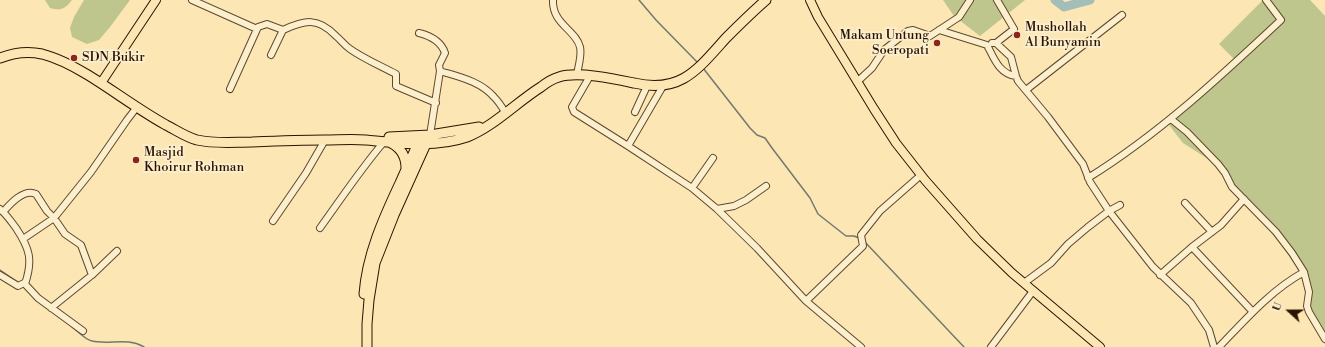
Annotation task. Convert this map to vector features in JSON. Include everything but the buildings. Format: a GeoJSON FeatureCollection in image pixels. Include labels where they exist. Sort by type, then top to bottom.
{"type":"FeatureCollection","features":[{"type":"Feature","properties":{"kind":"highway"},"geometry":{"type":"LineString","coordinates":[[0,58],[15,54],[39,54],[61,60],[101,83],[137,107],[194,139],[226,142],[366,140],[394,137],[445,141],[466,137],[487,126],[531,93],[554,78],[560,76],[577,75],[607,77],[647,86],[663,86],[685,78],[706,62],[740,24],[766,0]]}},
{"type":"Feature","properties":{"kind":"highway"},"geometry":{"type":"LineString","coordinates":[[366,140],[387,143],[424,140],[487,126]]}},
{"type":"Feature","properties":{"kind":"highway"},"geometry":{"type":"LineString","coordinates":[[367,347],[368,300],[375,263],[391,222],[419,159],[424,140]]}},
{"type":"Feature","properties":{"kind":"highway"},"geometry":{"type":"LineString","coordinates":[[361,347],[361,317],[365,282],[371,253],[384,218],[406,169],[424,140]]}},
{"type":"Feature","properties":{"kind":"highway"},"geometry":{"type":"LineString","coordinates":[[419,159],[432,148],[445,141]]}},
{"type":"Feature","properties":{"kind":"highway"},"geometry":{"type":"LineString","coordinates":[[387,143],[401,150],[404,156],[406,169]]}},
{"type":"Feature","properties":{"kind":"main road"},"geometry":{"type":"LineString","coordinates":[[101,83],[156,0]]}},
{"type":"Feature","properties":{"kind":"main road"},"geometry":{"type":"LineString","coordinates":[[804,0],[811,11],[818,17]]}},
{"type":"Feature","properties":{"kind":"main road"},"geometry":{"type":"LineString","coordinates":[[810,0],[818,17],[857,82],[896,143],[921,175],[978,239],[1033,291],[1100,347]]}},
{"type":"Feature","properties":{"kind":"street"},"geometry":{"type":"LineString","coordinates":[[192,0],[257,29]]}},
{"type":"Feature","properties":{"kind":"street"},"geometry":{"type":"LineString","coordinates":[[553,0],[555,13],[562,24],[579,43],[581,50],[577,75]]}},
{"type":"Feature","properties":{"kind":"street"},"geometry":{"type":"LineString","coordinates":[[857,82],[872,68],[884,50],[908,31],[913,30],[930,36],[959,17],[970,0]]}},
{"type":"Feature","properties":{"kind":"street"},"geometry":{"type":"LineString","coordinates":[[939,30],[987,45],[996,42],[1014,30],[997,0]]}},
{"type":"Feature","properties":{"kind":"street"},"geometry":{"type":"LineString","coordinates":[[1088,178],[1124,155],[1171,119],[1281,20],[1266,0]]}},
{"type":"Feature","properties":{"kind":"street"},"geometry":{"type":"LineString","coordinates":[[1026,90],[1122,15]]}},
{"type":"Feature","properties":{"kind":"street"},"geometry":{"type":"LineString","coordinates":[[230,89],[257,29],[263,24],[283,30],[297,24],[316,22],[326,27],[351,50],[396,74],[396,86],[436,103]]}},
{"type":"Feature","properties":{"kind":"street"},"geometry":{"type":"LineString","coordinates":[[272,56],[283,30]]}},
{"type":"Feature","properties":{"kind":"street"},"geometry":{"type":"LineString","coordinates":[[419,33],[426,34],[437,40],[445,55],[439,65],[440,71],[436,103],[424,140]]}},
{"type":"Feature","properties":{"kind":"street"},"geometry":{"type":"LineString","coordinates":[[996,42],[1011,57],[1016,76],[1048,116],[1083,164],[1088,178],[1110,211],[1160,275],[1191,303],[1209,330],[1214,347]]}},
{"type":"Feature","properties":{"kind":"street"},"geometry":{"type":"LineString","coordinates":[[987,45],[1001,70],[1008,75],[1016,76]]}},
{"type":"Feature","properties":{"kind":"street"},"geometry":{"type":"LineString","coordinates":[[440,71],[480,85],[493,96],[506,112]]}},
{"type":"Feature","properties":{"kind":"street"},"geometry":{"type":"LineString","coordinates":[[590,76],[574,102],[572,107],[573,110],[692,188],[717,209],[806,301],[861,347]]}},
{"type":"Feature","properties":{"kind":"street"},"geometry":{"type":"LineString","coordinates":[[635,112],[647,86]]}},
{"type":"Feature","properties":{"kind":"street"},"geometry":{"type":"LineString","coordinates":[[628,146],[663,86]]}},
{"type":"Feature","properties":{"kind":"street"},"geometry":{"type":"LineString","coordinates":[[23,239],[54,218],[91,172],[126,120],[137,107]]}},
{"type":"Feature","properties":{"kind":"street"},"geometry":{"type":"LineString","coordinates":[[1171,119],[1188,132],[1213,159],[1225,174],[1232,187],[1284,242],[1304,272],[1309,292],[1307,306],[1325,339]]}},
{"type":"Feature","properties":{"kind":"street"},"geometry":{"type":"LineString","coordinates":[[273,221],[306,173],[325,140]]}},
{"type":"Feature","properties":{"kind":"street"},"geometry":{"type":"LineString","coordinates":[[320,228],[359,171],[387,143]]}},
{"type":"Feature","properties":{"kind":"street"},"geometry":{"type":"LineString","coordinates":[[692,188],[713,158]]}},
{"type":"Feature","properties":{"kind":"street"},"geometry":{"type":"LineString","coordinates":[[806,301],[863,246],[861,235],[880,211],[921,175]]}},
{"type":"Feature","properties":{"kind":"street"},"geometry":{"type":"LineString","coordinates":[[717,209],[734,206],[766,186]]}},
{"type":"Feature","properties":{"kind":"street"},"geometry":{"type":"LineString","coordinates":[[22,284],[30,263],[28,249],[23,239],[2,210],[19,197],[30,192],[36,194],[65,234],[81,246],[92,275]]}},
{"type":"Feature","properties":{"kind":"street"},"geometry":{"type":"LineString","coordinates":[[1160,275],[1232,214],[1244,199]]}},
{"type":"Feature","properties":{"kind":"street"},"geometry":{"type":"LineString","coordinates":[[1185,202],[1212,232]]}},
{"type":"Feature","properties":{"kind":"street"},"geometry":{"type":"LineString","coordinates":[[1024,283],[1051,263],[1068,244],[1110,211],[1120,206]]}},
{"type":"Feature","properties":{"kind":"street"},"geometry":{"type":"LineString","coordinates":[[1192,247],[1253,312]]}},
{"type":"Feature","properties":{"kind":"street"},"geometry":{"type":"LineString","coordinates":[[51,308],[92,275],[117,251]]}},
{"type":"Feature","properties":{"kind":"street"},"geometry":{"type":"LineString","coordinates":[[1219,347],[1253,312],[1282,286],[1304,272]]}},
{"type":"Feature","properties":{"kind":"street"},"geometry":{"type":"LineString","coordinates":[[0,275],[17,286],[22,284]]}},
{"type":"Feature","properties":{"kind":"street"},"geometry":{"type":"LineString","coordinates":[[22,284],[38,298],[83,331]]}},
{"type":"Feature","properties":{"kind":"street"},"geometry":{"type":"LineString","coordinates":[[991,347],[1033,291]]}},
{"type":"Feature","properties":{"kind":"green space"},"geometry":{"type":"Polygon","coordinates":[[[45,0],[72,0],[65,7],[57,9],[50,8],[45,0]]]}},
{"type":"Feature","properties":{"kind":"green space"},"geometry":{"type":"Polygon","coordinates":[[[84,0],[130,0],[99,40],[87,44],[72,37],[70,28],[74,17],[84,0]]]}},
{"type":"Feature","properties":{"kind":"green space"},"geometry":{"type":"Polygon","coordinates":[[[943,0],[1025,0],[980,36],[954,16],[943,0]]]}},
{"type":"Feature","properties":{"kind":"green space"},"geometry":{"type":"Polygon","coordinates":[[[1263,0],[1310,0],[1325,16],[1325,344],[1307,312],[1306,278],[1251,206],[1243,204],[1219,166],[1183,143],[1169,125],[1235,60],[1219,44],[1263,0]]]}},
{"type":"Feature","properties":{"kind":"waterway"},"geometry":{"type":"LineString","coordinates":[[639,0],[656,20],[698,63]]}},
{"type":"Feature","properties":{"kind":"waterway"},"geometry":{"type":"LineString","coordinates":[[1055,0],[1064,7],[1090,0]]}},
{"type":"Feature","properties":{"kind":"waterway"},"geometry":{"type":"LineString","coordinates":[[703,68],[750,128],[757,135],[765,138],[810,198],[818,214],[846,236],[854,236],[859,238]]}},
{"type":"Feature","properties":{"kind":"waterway"},"geometry":{"type":"LineString","coordinates":[[864,241],[964,347]]}},
{"type":"Feature","properties":{"kind":"waterway"},"geometry":{"type":"LineString","coordinates":[[0,270],[19,283]]}},
{"type":"Feature","properties":{"kind":"waterway"},"geometry":{"type":"LineString","coordinates":[[72,327],[89,340],[98,342],[132,342],[144,347]]}},
{"type":"Feature","properties":{"kind":"place","name":"Mushollah Al Bunyamin"},"geometry":{"type":"Point","coordinates":[1017,35]}},
{"type":"Feature","properties":{"kind":"place","name":"Makam Untung Soeropati"},"geometry":{"type":"Point","coordinates":[937,43]}},
{"type":"Feature","properties":{"kind":"place","name":"SDN Bukir"},"geometry":{"type":"Point","coordinates":[74,58]}},
{"type":"Feature","properties":{"kind":"place","name":"Masjid Khoirur Rohman"},"geometry":{"type":"Point","coordinates":[136,160]}}]}
